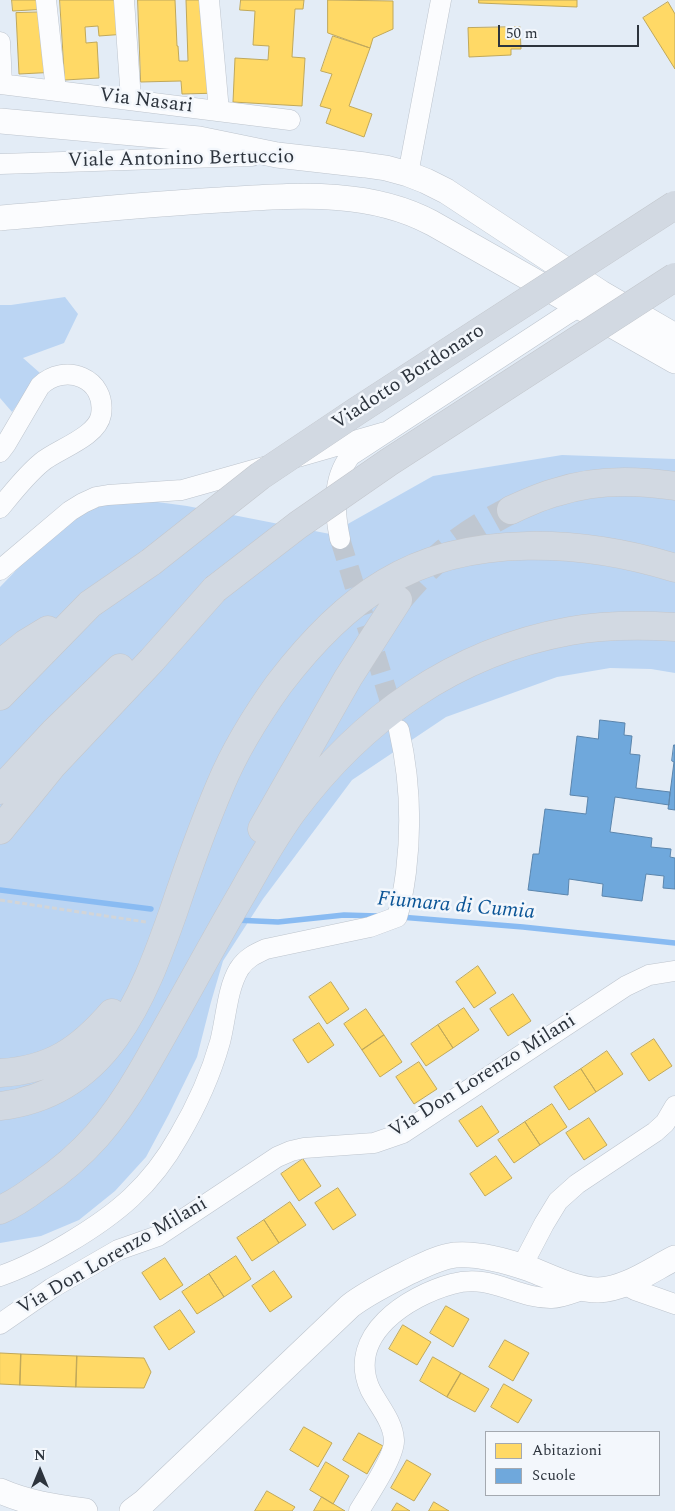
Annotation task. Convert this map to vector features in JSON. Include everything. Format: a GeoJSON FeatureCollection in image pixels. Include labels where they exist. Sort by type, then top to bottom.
{"type":"FeatureCollection","features":[{"type":"Feature","properties":{"kind":"highway","name":"Viadotto Bordonaro"},"geometry":{"type":"LineString","coordinates":[[90,604],[151,562],[186,533],[276,466],[357,411],[675,205]]}},
{"type":"Feature","properties":{"kind":"highway"},"geometry":{"type":"LineString","coordinates":[[0,790],[54,732],[139,650],[298,525],[389,462],[675,277]]}},
{"type":"Feature","properties":{"kind":"highway"},"geometry":{"type":"LineString","coordinates":[[510,510],[578,486],[635,481],[675,486]]}},
{"type":"Feature","properties":{"kind":"highway"},"geometry":{"type":"LineString","coordinates":[[0,1073],[43,1066],[60,1058],[90,1038],[113,1012],[127,991],[145,954],[196,810],[229,738],[253,697],[289,648],[331,606],[346,594],[378,572],[402,559],[449,543],[495,534],[536,532],[592,536],[675,554]]}},
{"type":"Feature","properties":{"kind":"highway"},"geometry":{"type":"LineString","coordinates":[[0,1106],[33,1100],[72,1080],[113,1040],[148,980],[211,808],[233,759],[265,704],[299,658],[342,615],[385,583],[409,571],[454,556],[494,548],[540,546],[589,549],[675,568]]}},
{"type":"Feature","properties":{"kind":"highway"},"geometry":{"type":"LineString","coordinates":[[0,830],[52,766],[152,660],[215,589]]}},
{"type":"Feature","properties":{"kind":"highway"},"geometry":{"type":"LineString","coordinates":[[0,1196],[28,1179],[68,1150],[119,1090],[247,855],[348,678],[398,600]]}},
{"type":"Feature","properties":{"kind":"highway"},"geometry":{"type":"LineString","coordinates":[[0,664],[25,644],[90,604]]}},
{"type":"Feature","properties":{"kind":"highway"},"geometry":{"type":"LineString","coordinates":[[0,696],[90,604]]}},
{"type":"Feature","properties":{"kind":"highway"},"geometry":{"type":"LineString","coordinates":[[0,1210],[13,1205],[57,1174],[89,1146],[101,1132],[137,1080],[232,910],[277,835],[292,813],[327,770],[378,720],[428,684],[452,671],[494,653],[530,641],[603,627],[675,627]]}},
{"type":"Feature","properties":{"kind":"street"},"geometry":{"type":"LineString","coordinates":[[46,0],[56,91]]}},
{"type":"Feature","properties":{"kind":"street"},"geometry":{"type":"LineString","coordinates":[[124,0],[130,100]]}},
{"type":"Feature","properties":{"kind":"street"},"geometry":{"type":"LineString","coordinates":[[209,0],[218,111]]}},
{"type":"Feature","properties":{"kind":"street"},"geometry":{"type":"LineString","coordinates":[[408,174],[440,0]]}},
{"type":"Feature","properties":{"kind":"street","name":"Via Nasari"},"geometry":{"type":"LineString","coordinates":[[0,42],[1,84],[290,120]]}},
{"type":"Feature","properties":{"kind":"street"},"geometry":{"type":"LineString","coordinates":[[0,122],[199,139],[276,155]]}},
{"type":"Feature","properties":{"kind":"street","name":"Viale Antonino Bertuccio"},"geometry":{"type":"LineString","coordinates":[[0,164],[276,155],[386,168],[408,174],[446,191],[601,293],[675,336]]}},
{"type":"Feature","properties":{"kind":"street","name":"Viale Antonino Bertuccio"},"geometry":{"type":"LineString","coordinates":[[0,218],[191,202],[269,198],[319,197],[382,203],[418,215],[675,361]]}},
{"type":"Feature","properties":{"kind":"street"},"geometry":{"type":"LineString","coordinates":[[340,539],[336,508],[338,479],[342,466],[350,456],[601,293]]}},
{"type":"Feature","properties":{"kind":"street"},"geometry":{"type":"LineString","coordinates":[[0,452],[40,386],[46,380],[60,375],[75,375],[86,379],[94,386],[101,405],[99,423],[89,433],[42,462],[0,508]]}},
{"type":"Feature","properties":{"kind":"street"},"geometry":{"type":"LineString","coordinates":[[0,570],[70,512],[96,497],[182,490],[385,432]]}},
{"type":"Feature","properties":{"kind":"street"},"geometry":{"type":"LineString","coordinates":[[0,1276],[31,1264],[95,1227],[127,1203],[155,1172],[180,1136],[202,1089],[219,1043],[235,977],[246,960],[266,949],[370,927],[397,917],[402,904],[409,844],[410,816],[409,791],[399,730]]}},
{"type":"Feature","properties":{"kind":"street","name":"Via Don Lorenzo Milani"},"geometry":{"type":"LineString","coordinates":[[0,1324],[52,1288],[118,1250],[158,1236],[277,1157],[304,1148],[374,1144],[403,1132],[632,982],[649,975],[675,971]]}},
{"type":"Feature","properties":{"kind":"street"},"geometry":{"type":"LineString","coordinates":[[522,1266],[558,1201],[577,1184],[655,1132],[665,1122],[675,1106]]}},
{"type":"Feature","properties":{"kind":"street"},"geometry":{"type":"LineString","coordinates":[[132,1511],[144,1502],[337,1318],[361,1297],[374,1289],[442,1258],[455,1255],[469,1255],[500,1260],[585,1289],[599,1290],[624,1284],[675,1258]]}},
{"type":"Feature","properties":{"kind":"street"},"geometry":{"type":"LineString","coordinates":[[359,1511],[394,1448],[394,1440],[389,1422],[370,1389],[364,1366],[369,1343],[389,1316],[411,1301],[433,1291],[462,1282],[486,1282],[528,1295],[547,1298],[554,1298],[585,1289]]}},
{"type":"Feature","properties":{"kind":"street"},"geometry":{"type":"LineString","coordinates":[[624,1284],[635,1290],[669,1298]]}},
{"type":"Feature","properties":{"kind":"street"},"geometry":{"type":"LineString","coordinates":[[0,1491],[45,1506],[85,1511]]}},
{"type":"Feature","properties":{"kind":"path"},"geometry":{"type":"LineString","coordinates":[[0,900],[147,922]]}},
{"type":"Feature","properties":{"kind":"shaded area"},"geometry":{"type":"Polygon","coordinates":[[[65,297],[78,314],[64,343],[23,358],[40,373],[12,412],[0,398],[0,305],[65,297]]]}},
{"type":"Feature","properties":{"kind":"shaded area"},"geometry":{"type":"Polygon","coordinates":[[[562,455],[675,459],[675,673],[651,669],[610,668],[557,677],[446,717],[352,780],[263,899],[223,961],[197,1057],[146,1157],[115,1191],[79,1220],[41,1236],[0,1243],[0,587],[54,531],[102,503],[150,501],[187,506],[330,534],[433,476],[562,455]]]}},
{"type":"Feature","properties":{"kind":"building: Abitazioni"},"geometry":{"type":"Polygon","coordinates":[[[12,0],[48,0],[48,9],[13,11],[12,0]]]}},
{"type":"Feature","properties":{"kind":"building: Abitazioni"},"geometry":{"type":"Polygon","coordinates":[[[60,0],[124,0],[126,34],[99,36],[98,26],[85,27],[86,43],[97,42],[99,78],[65,80],[60,0]]]}},
{"type":"Feature","properties":{"kind":"building: Abitazioni"},"geometry":{"type":"Polygon","coordinates":[[[138,0],[175,0],[179,61],[188,61],[186,0],[217,0],[220,93],[182,94],[181,81],[141,82],[138,0]]]}},
{"type":"Feature","properties":{"kind":"building: Abitazioni"},"geometry":{"type":"Polygon","coordinates":[[[241,0],[304,0],[303,9],[295,9],[292,57],[305,58],[302,106],[233,102],[235,58],[268,60],[269,46],[253,45],[255,11],[240,10],[241,0]]]}},
{"type":"Feature","properties":{"kind":"building: Abitazioni"},"geometry":{"type":"Polygon","coordinates":[[[328,0],[393,1],[393,29],[373,38],[370,48],[328,33],[328,0]]]}},
{"type":"Feature","properties":{"kind":"building: Abitazioni"},"geometry":{"type":"Polygon","coordinates":[[[479,0],[577,0],[577,7],[479,3],[479,0]]]}},
{"type":"Feature","properties":{"kind":"building: Abitazioni"},"geometry":{"type":"Polygon","coordinates":[[[668,2],[675,14],[675,69],[643,18],[668,2]]]}},
{"type":"Feature","properties":{"kind":"building: Abitazioni"},"geometry":{"type":"Polygon","coordinates":[[[55,12],[58,72],[19,74],[16,13],[55,12]]]}},
{"type":"Feature","properties":{"kind":"building: Abitazioni"},"geometry":{"type":"Polygon","coordinates":[[[520,27],[521,49],[511,49],[511,55],[469,57],[468,28],[520,27]]]}},
{"type":"Feature","properties":{"kind":"building: Abitazioni"},"geometry":{"type":"Polygon","coordinates":[[[333,36],[370,48],[349,106],[372,114],[364,137],[326,123],[331,109],[320,106],[332,74],[321,71],[333,36]]]}},
{"type":"Feature","properties":{"kind":"building: Abitazioni"},"geometry":{"type":"Polygon","coordinates":[[[478,966],[496,993],[474,1008],[456,982],[478,966]]]}},
{"type":"Feature","properties":{"kind":"building: Abitazioni"},"geometry":{"type":"Polygon","coordinates":[[[331,982],[349,1009],[327,1024],[309,997],[331,982]]]}},
{"type":"Feature","properties":{"kind":"building: Abitazioni"},"geometry":{"type":"Polygon","coordinates":[[[513,994],[531,1021],[508,1036],[490,1009],[513,994]]]}},
{"type":"Feature","properties":{"kind":"building: Abitazioni"},"geometry":{"type":"Polygon","coordinates":[[[464,1008],[479,1030],[453,1048],[438,1025],[464,1008]]]}},
{"type":"Feature","properties":{"kind":"building: Abitazioni"},"geometry":{"type":"Polygon","coordinates":[[[366,1009],[384,1035],[362,1050],[344,1024],[366,1009]]]}},
{"type":"Feature","properties":{"kind":"building: Abitazioni"},"geometry":{"type":"Polygon","coordinates":[[[319,1023],[334,1045],[308,1063],[293,1040],[319,1023]]]}},
{"type":"Feature","properties":{"kind":"building: Abitazioni"},"geometry":{"type":"Polygon","coordinates":[[[438,1025],[453,1048],[426,1066],[411,1044],[438,1025]]]}},
{"type":"Feature","properties":{"kind":"building: Abitazioni"},"geometry":{"type":"Polygon","coordinates":[[[384,1035],[402,1062],[380,1077],[362,1050],[384,1035]]]}},
{"type":"Feature","properties":{"kind":"building: Abitazioni"},"geometry":{"type":"Polygon","coordinates":[[[654,1039],[672,1066],[649,1081],[631,1054],[654,1039]]]}},
{"type":"Feature","properties":{"kind":"building: Abitazioni"},"geometry":{"type":"Polygon","coordinates":[[[607,1051],[623,1074],[596,1092],[581,1069],[607,1051]]]}},
{"type":"Feature","properties":{"kind":"building: Abitazioni"},"geometry":{"type":"Polygon","coordinates":[[[419,1062],[437,1089],[414,1104],[396,1077],[419,1062]]]}},
{"type":"Feature","properties":{"kind":"building: Abitazioni"},"geometry":{"type":"Polygon","coordinates":[[[581,1069],[596,1092],[569,1110],[554,1087],[581,1069]]]}},
{"type":"Feature","properties":{"kind":"building: Abitazioni"},"geometry":{"type":"Polygon","coordinates":[[[552,1104],[567,1127],[540,1145],[525,1122],[552,1104]]]}},
{"type":"Feature","properties":{"kind":"building: Abitazioni"},"geometry":{"type":"Polygon","coordinates":[[[482,1106],[499,1132],[477,1147],[459,1121],[482,1106]]]}},
{"type":"Feature","properties":{"kind":"building: Abitazioni"},"geometry":{"type":"Polygon","coordinates":[[[589,1118],[607,1145],[584,1160],[566,1133],[589,1118]]]}},
{"type":"Feature","properties":{"kind":"building: Abitazioni"},"geometry":{"type":"Polygon","coordinates":[[[525,1122],[540,1145],[514,1163],[498,1140],[525,1122]]]}},
{"type":"Feature","properties":{"kind":"building: Abitazioni"},"geometry":{"type":"Polygon","coordinates":[[[496,1156],[512,1178],[485,1196],[470,1174],[496,1156]]]}},
{"type":"Feature","properties":{"kind":"building: Abitazioni"},"geometry":{"type":"Polygon","coordinates":[[[303,1159],[321,1186],[299,1201],[281,1174],[303,1159]]]}},
{"type":"Feature","properties":{"kind":"building: Abitazioni"},"geometry":{"type":"Polygon","coordinates":[[[338,1188],[356,1215],[333,1230],[315,1203],[338,1188]]]}},
{"type":"Feature","properties":{"kind":"building: Abitazioni"},"geometry":{"type":"Polygon","coordinates":[[[290,1202],[306,1225],[279,1243],[264,1220],[290,1202]]]}},
{"type":"Feature","properties":{"kind":"building: Abitazioni"},"geometry":{"type":"Polygon","coordinates":[[[264,1220],[279,1243],[252,1261],[237,1238],[264,1220]]]}},
{"type":"Feature","properties":{"kind":"building: Abitazioni"},"geometry":{"type":"Polygon","coordinates":[[[236,1256],[251,1279],[224,1297],[209,1274],[236,1256]]]}},
{"type":"Feature","properties":{"kind":"building: Abitazioni"},"geometry":{"type":"Polygon","coordinates":[[[165,1258],[183,1285],[160,1300],[142,1273],[165,1258]]]}},
{"type":"Feature","properties":{"kind":"building: Abitazioni"},"geometry":{"type":"Polygon","coordinates":[[[274,1271],[292,1297],[270,1312],[252,1286],[274,1271]]]}},
{"type":"Feature","properties":{"kind":"building: Abitazioni"},"geometry":{"type":"Polygon","coordinates":[[[209,1274],[224,1297],[197,1314],[182,1292],[209,1274]]]}},
{"type":"Feature","properties":{"kind":"building: Abitazioni"},"geometry":{"type":"Polygon","coordinates":[[[446,1306],[469,1319],[453,1347],[430,1333],[446,1306]]]}},
{"type":"Feature","properties":{"kind":"building: Abitazioni"},"geometry":{"type":"Polygon","coordinates":[[[180,1310],[195,1332],[169,1350],[154,1327],[180,1310]]]}},
{"type":"Feature","properties":{"kind":"building: Abitazioni"},"geometry":{"type":"Polygon","coordinates":[[[403,1325],[431,1342],[417,1365],[389,1349],[403,1325]]]}},
{"type":"Feature","properties":{"kind":"building: Abitazioni"},"geometry":{"type":"Polygon","coordinates":[[[505,1340],[529,1353],[513,1381],[489,1367],[505,1340]]]}},
{"type":"Feature","properties":{"kind":"building: Abitazioni"},"geometry":{"type":"Polygon","coordinates":[[[0,1353],[21,1354],[20,1385],[0,1384],[0,1353]]]}},
{"type":"Feature","properties":{"kind":"building: Abitazioni"},"geometry":{"type":"Polygon","coordinates":[[[21,1354],[77,1356],[76,1387],[20,1385],[21,1354]]]}},
{"type":"Feature","properties":{"kind":"building: Abitazioni"},"geometry":{"type":"Polygon","coordinates":[[[77,1356],[144,1358],[151,1372],[144,1388],[76,1387],[77,1356]]]}},
{"type":"Feature","properties":{"kind":"building: Abitazioni"},"geometry":{"type":"Polygon","coordinates":[[[433,1357],[461,1373],[447,1397],[420,1381],[433,1357]]]}},
{"type":"Feature","properties":{"kind":"building: Abitazioni"},"geometry":{"type":"Polygon","coordinates":[[[461,1373],[489,1389],[475,1412],[447,1397],[461,1373]]]}},
{"type":"Feature","properties":{"kind":"building: Abitazioni"},"geometry":{"type":"Polygon","coordinates":[[[504,1384],[532,1400],[518,1423],[491,1407],[504,1384]]]}},
{"type":"Feature","properties":{"kind":"building: Abitazioni"},"geometry":{"type":"Polygon","coordinates":[[[304,1427],[332,1443],[318,1467],[290,1450],[304,1427]]]}},
{"type":"Feature","properties":{"kind":"building: Abitazioni"},"geometry":{"type":"Polygon","coordinates":[[[359,1433],[383,1446],[367,1474],[343,1460],[359,1433]]]}},
{"type":"Feature","properties":{"kind":"building: Abitazioni"},"geometry":{"type":"Polygon","coordinates":[[[407,1460],[431,1474],[414,1501],[391,1488],[407,1460]]]}},
{"type":"Feature","properties":{"kind":"building: Abitazioni"},"geometry":{"type":"Polygon","coordinates":[[[326,1462],[349,1476],[333,1504],[310,1490],[326,1462]]]}},
{"type":"Feature","properties":{"kind":"building: Abitazioni"},"geometry":{"type":"Polygon","coordinates":[[[267,1491],[295,1507],[292,1511],[255,1511],[267,1491]]]}},
{"type":"Feature","properties":{"kind":"building: Abitazioni"},"geometry":{"type":"Polygon","coordinates":[[[322,1497],[345,1511],[314,1511],[322,1497]]]}},
{"type":"Feature","properties":{"kind":"building: Abitazioni"},"geometry":{"type":"Polygon","coordinates":[[[434,1502],[449,1511],[429,1511],[434,1502]]]}},
{"type":"Feature","properties":{"kind":"building: Abitazioni"},"geometry":{"type":"Polygon","coordinates":[[[397,1503],[410,1511],[392,1511],[397,1503]]]}},
{"type":"Feature","properties":{"kind":"building: Scuole"},"geometry":{"type":"Polygon","coordinates":[[[600,720],[625,723],[624,735],[632,736],[630,754],[640,755],[636,788],[670,792],[669,805],[615,797],[610,832],[652,838],[651,847],[671,849],[670,857],[675,858],[675,889],[663,888],[664,876],[646,874],[642,901],[602,896],[603,884],[569,879],[568,895],[528,890],[533,854],[539,854],[545,809],[586,814],[588,797],[570,795],[577,736],[598,739],[600,720]]]}},
{"type":"Feature","properties":{"kind":"building: Scuole"},"geometry":{"type":"Polygon","coordinates":[[[674,745],[675,810],[668,809],[674,762],[672,761],[674,745]]]}},
{"type":"Feature","properties":{"kind":"waterway","name":"Fiumara di Cumia"},"geometry":{"type":"LineString","coordinates":[[0,890],[151,909]]}},
{"type":"Feature","properties":{"kind":"waterway","name":"Fiumara di Cumia"},"geometry":{"type":"LineString","coordinates":[[235,920],[278,922],[344,915],[378,916]]}},
{"type":"Feature","properties":{"kind":"waterway","name":"Fiumara di Cumia"},"geometry":{"type":"LineString","coordinates":[[400,917],[523,927],[675,943]]}},
{"type":"Feature","properties":{"kind":"tunnel"},"geometry":{"type":"LineString","coordinates":[[398,600],[449,549],[463,538],[511,510]]}},
{"type":"Feature","properties":{"kind":"tunnel"},"geometry":{"type":"LineString","coordinates":[[340,539],[396,721]]}}]}
